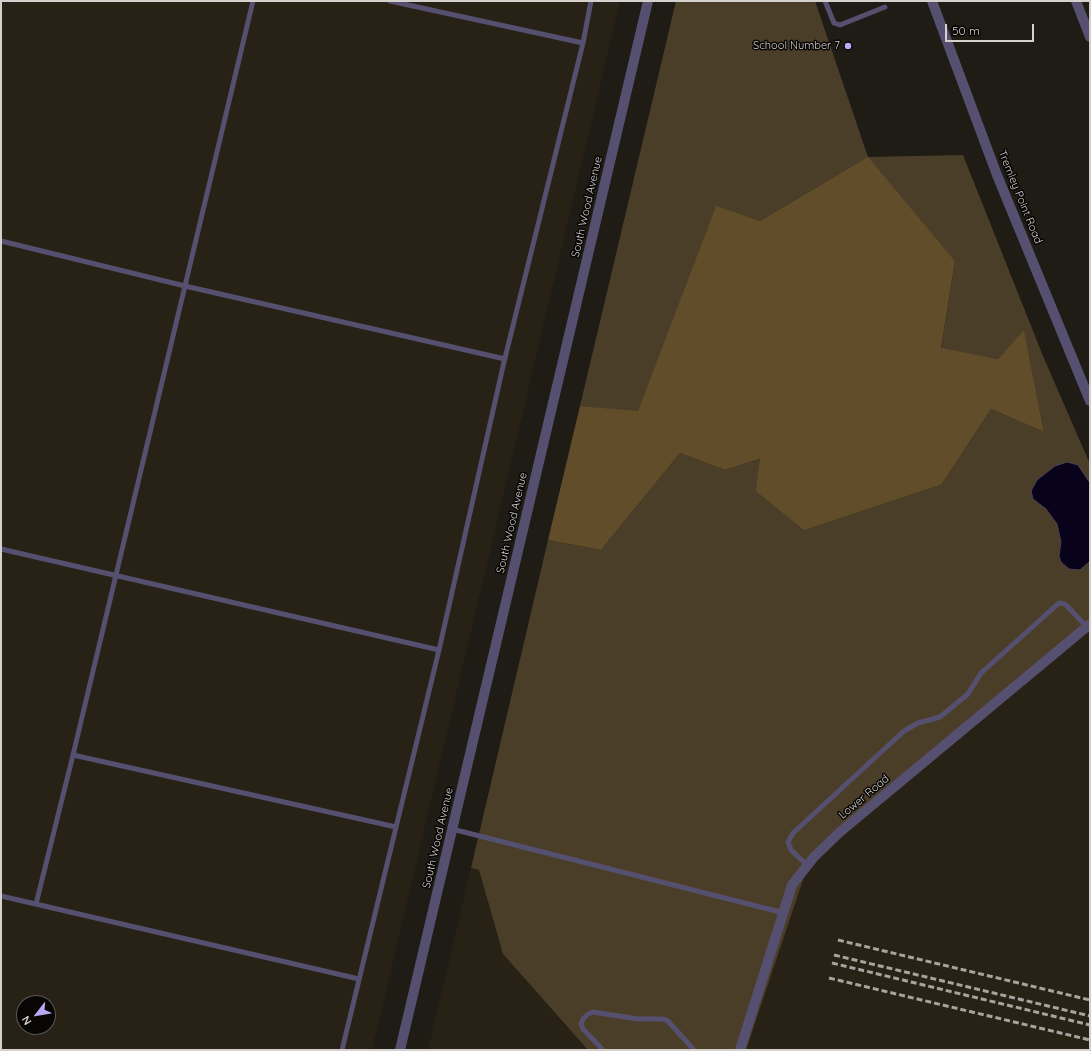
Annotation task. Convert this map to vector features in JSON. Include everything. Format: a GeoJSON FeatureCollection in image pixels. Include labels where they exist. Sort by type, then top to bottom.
{"type":"FeatureCollection","features":[{"type":"Feature","properties":{"kind":"street","name":"South Wood Avenue"},"geometry":{"type":"LineString","coordinates":[[400,1050],[648,1]]}},
{"type":"Feature","properties":{"kind":"street","name":"Tremley Point Road"},"geometry":{"type":"LineString","coordinates":[[932,1],[997,175],[1090,401]]}},
{"type":"Feature","properties":{"kind":"street"},"geometry":{"type":"LineString","coordinates":[[1076,1],[1090,37]]}},
{"type":"Feature","properties":{"kind":"street","name":"Lower Road"},"geometry":{"type":"LineString","coordinates":[[740,1050],[792,885],[807,865],[840,832],[1088,626]]}},
{"type":"Feature","properties":{"kind":"lane"},"geometry":{"type":"LineString","coordinates":[[36,904],[116,577],[253,1]]}},
{"type":"Feature","properties":{"kind":"lane"},"geometry":{"type":"LineString","coordinates":[[390,1],[583,43]]}},
{"type":"Feature","properties":{"kind":"lane"},"geometry":{"type":"LineString","coordinates":[[342,1050],[439,650],[505,359],[583,43],[591,1]]}},
{"type":"Feature","properties":{"kind":"lane"},"geometry":{"type":"LineString","coordinates":[[825,1],[834,23],[840,25],[885,7]]}},
{"type":"Feature","properties":{"kind":"lane"},"geometry":{"type":"LineString","coordinates":[[1,241],[185,286],[505,359]]}},
{"type":"Feature","properties":{"kind":"lane"},"geometry":{"type":"LineString","coordinates":[[1,550],[439,650]]}},
{"type":"Feature","properties":{"kind":"lane"},"geometry":{"type":"LineString","coordinates":[[807,865],[791,850],[788,842],[793,833],[904,731],[918,723],[940,717],[968,694],[981,673],[1059,603],[1065,604],[1088,626]]}},
{"type":"Feature","properties":{"kind":"lane"},"geometry":{"type":"LineString","coordinates":[[73,755],[396,827]]}},
{"type":"Feature","properties":{"kind":"lane"},"geometry":{"type":"LineString","coordinates":[[452,829],[784,912]]}},
{"type":"Feature","properties":{"kind":"lane"},"geometry":{"type":"LineString","coordinates":[[1,896],[359,979]]}},
{"type":"Feature","properties":{"kind":"lane"},"geometry":{"type":"LineString","coordinates":[[603,1050],[583,1029],[581,1024],[582,1019],[593,1012],[643,1020],[663,1019],[668,1021],[694,1050]]}},
{"type":"Feature","properties":{"kind":"shaded area"},"geometry":{"type":"Polygon","coordinates":[[[1,1],[620,1],[372,1050],[1,1050],[1,1]]]}},
{"type":"Feature","properties":{"kind":"shaded area"},"geometry":{"type":"Polygon","coordinates":[[[676,1],[815,1],[868,157],[963,155],[1043,356],[1090,464],[1090,622],[809,862],[746,1050],[588,1050],[503,954],[479,870],[471,868],[548,540],[601,550],[680,453],[725,470],[761,459],[942,484],[991,409],[1044,432],[1024,331],[998,359],[941,349],[955,261],[867,158],[760,221],[716,207],[638,412],[580,406],[676,1]]]}},
{"type":"Feature","properties":{"kind":"shaded area"},"geometry":{"type":"Polygon","coordinates":[[[868,157],[955,261],[941,348],[998,359],[1024,330],[1044,432],[991,409],[942,484],[804,530],[756,491],[760,459],[725,470],[680,453],[601,550],[548,540],[580,406],[638,411],[716,206],[760,221],[868,157]]]}},
{"type":"Feature","properties":{"kind":"shaded area"},"geometry":{"type":"Polygon","coordinates":[[[1067,462],[1078,465],[1090,483],[1090,561],[1080,570],[1069,569],[1061,562],[1059,556],[1061,542],[1057,524],[1046,509],[1033,499],[1031,491],[1037,480],[1055,466],[1067,462]]]}},
{"type":"Feature","properties":{"kind":"shaded area"},"geometry":{"type":"Polygon","coordinates":[[[1090,622],[1090,1050],[746,1050],[809,862],[1090,622]]]}},
{"type":"Feature","properties":{"kind":"shaded area"},"geometry":{"type":"Polygon","coordinates":[[[471,868],[479,870],[503,954],[588,1050],[428,1050],[471,868]]]}},
{"type":"Feature","properties":{"kind":"railway"},"geometry":{"type":"LineString","coordinates":[[838,940],[1090,1000]]}},
{"type":"Feature","properties":{"kind":"railway"},"geometry":{"type":"LineString","coordinates":[[834,955],[1090,1016]]}},
{"type":"Feature","properties":{"kind":"railway"},"geometry":{"type":"LineString","coordinates":[[832,963],[1090,1025]]}},
{"type":"Feature","properties":{"kind":"railway"},"geometry":{"type":"LineString","coordinates":[[829,978],[1090,1040]]}},
{"type":"Feature","properties":{"kind":"place","name":"School Number 7"},"geometry":{"type":"Point","coordinates":[848,46]}}]}
